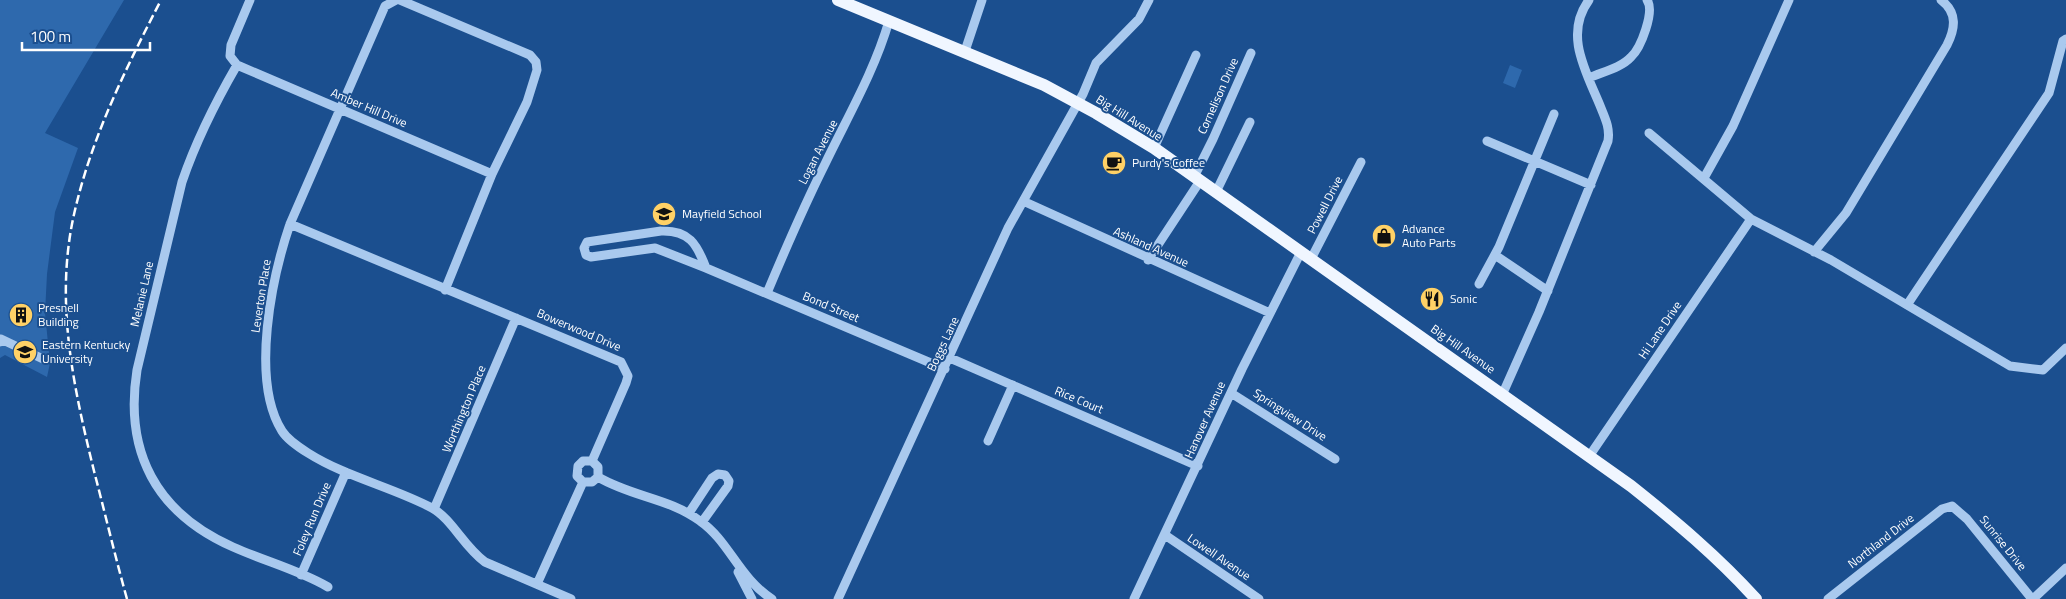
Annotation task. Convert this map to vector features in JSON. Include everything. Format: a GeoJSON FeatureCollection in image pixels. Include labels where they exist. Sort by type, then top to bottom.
{"type":"FeatureCollection","features":[{"type":"Feature","properties":{"kind":"main road","name":"Big Hill Avenue"},"geometry":{"type":"LineString","coordinates":[[838,0],[1044,85],[1077,102],[1154,148],[1590,455],[1682,526],[1731,572],[1756,599]]}},
{"type":"Feature","properties":{"kind":"street"},"geometry":{"type":"LineString","coordinates":[[237,65],[230,56],[231,46],[250,0]]}},
{"type":"Feature","properties":{"kind":"street","name":"Leverton Place"},"geometry":{"type":"LineString","coordinates":[[396,0],[385,6],[290,224],[279,257],[270,302],[266,346],[273,413],[283,433],[306,452],[346,472],[434,509],[448,522],[472,553],[485,562],[571,599]]}},
{"type":"Feature","properties":{"kind":"street"},"geometry":{"type":"LineString","coordinates":[[400,0],[530,55],[536,62],[537,70],[527,102],[492,174],[445,290]]}},
{"type":"Feature","properties":{"kind":"street"},"geometry":{"type":"LineString","coordinates":[[965,51],[982,0]]}},
{"type":"Feature","properties":{"kind":"street","name":"Boggs Lane"},"geometry":{"type":"LineString","coordinates":[[838,599],[1004,237],[1058,142],[1100,58],[1139,19],[1149,0]]}},
{"type":"Feature","properties":{"kind":"street","name":"Big Hill Avenue"},"geometry":{"type":"LineString","coordinates":[[1503,393],[1548,292],[1606,149],[1609,133],[1576,42],[1578,23],[1589,0]]}},
{"type":"Feature","properties":{"kind":"street"},"geometry":{"type":"LineString","coordinates":[[1589,78],[1631,58],[1650,15],[1650,6],[1647,0]]}},
{"type":"Feature","properties":{"kind":"street"},"geometry":{"type":"LineString","coordinates":[[1704,178],[1733,126],[1789,0]]}},
{"type":"Feature","properties":{"kind":"street"},"geometry":{"type":"LineString","coordinates":[[1814,252],[1846,213],[1947,45],[1954,30],[1952,15],[1941,0]]}},
{"type":"Feature","properties":{"kind":"street","name":"Logan Avenue"},"geometry":{"type":"LineString","coordinates":[[767,293],[822,170],[845,127],[874,65],[890,21]]}},
{"type":"Feature","properties":{"kind":"street"},"geometry":{"type":"LineString","coordinates":[[1908,305],[2048,93],[2063,41],[2066,39]]}},
{"type":"Feature","properties":{"kind":"street","name":"Cornelison Drive"},"geometry":{"type":"LineString","coordinates":[[1148,260],[1197,179],[1251,53]]}},
{"type":"Feature","properties":{"kind":"street"},"geometry":{"type":"LineString","coordinates":[[1154,148],[1196,55]]}},
{"type":"Feature","properties":{"kind":"street","name":"Amber Hill Drive"},"geometry":{"type":"LineString","coordinates":[[237,65],[492,174]]}},
{"type":"Feature","properties":{"kind":"street","name":"Melanie Lane"},"geometry":{"type":"LineString","coordinates":[[237,65],[191,155],[182,182],[137,370],[133,395],[133,416],[146,466],[179,514],[198,529],[232,547],[313,578],[328,587]]}},
{"type":"Feature","properties":{"kind":"street"},"geometry":{"type":"LineString","coordinates":[[1479,284],[1495,255],[1554,114]]}},
{"type":"Feature","properties":{"kind":"street"},"geometry":{"type":"LineString","coordinates":[[1216,192],[1250,122]]}},
{"type":"Feature","properties":{"kind":"street"},"geometry":{"type":"LineString","coordinates":[[1649,133],[1751,219],[1908,305],[2010,366],[2043,370],[2066,348]]}},
{"type":"Feature","properties":{"kind":"street"},"geometry":{"type":"LineString","coordinates":[[1486,141],[1591,185]]}},
{"type":"Feature","properties":{"kind":"street","name":"Powell Drive"},"geometry":{"type":"LineString","coordinates":[[1306,256],[1361,162]]}},
{"type":"Feature","properties":{"kind":"street","name":"Ashland Avenue"},"geometry":{"type":"LineString","coordinates":[[1023,202],[1148,260],[1270,313]]}},
{"type":"Feature","properties":{"kind":"street","name":"Hi Lane Drive"},"geometry":{"type":"LineString","coordinates":[[1590,455],[1751,219]]}},
{"type":"Feature","properties":{"kind":"street","name":"Bowerwood Drive"},"geometry":{"type":"LineString","coordinates":[[290,224],[445,290],[609,355],[621,362],[628,376],[626,383],[592,462]]}},
{"type":"Feature","properties":{"kind":"street","name":"Bond Street"},"geometry":{"type":"LineString","coordinates":[[706,268],[694,242],[674,231],[587,242],[584,248],[586,256],[591,257],[656,248],[767,293],[944,369]]}},
{"type":"Feature","properties":{"kind":"street"},"geometry":{"type":"LineString","coordinates":[[1495,255],[1548,292]]}},
{"type":"Feature","properties":{"kind":"street","name":"Hanover Avenue"},"geometry":{"type":"LineString","coordinates":[[1134,599],[1270,313],[1306,256]]}},
{"type":"Feature","properties":{"kind":"street","name":"Worthington Place"},"geometry":{"type":"LineString","coordinates":[[434,509],[516,318]]}},
{"type":"Feature","properties":{"kind":"street"},"geometry":{"type":"LineString","coordinates":[[0,342],[1,339],[43,359]]}},
{"type":"Feature","properties":{"kind":"street","name":"Rice Court"},"geometry":{"type":"LineString","coordinates":[[950,358],[1198,466]]}},
{"type":"Feature","properties":{"kind":"street"},"geometry":{"type":"LineString","coordinates":[[988,441],[1013,385]]}},
{"type":"Feature","properties":{"kind":"street","name":"Springview Drive"},"geometry":{"type":"LineString","coordinates":[[1231,393],[1335,459]]}},
{"type":"Feature","properties":{"kind":"street"},"geometry":{"type":"LineString","coordinates":[[583,461],[592,462],[598,466],[598,477],[592,482],[583,482],[577,476],[578,466],[583,461]]}},
{"type":"Feature","properties":{"kind":"street","name":"Foley Run Drive"},"geometry":{"type":"LineString","coordinates":[[301,575],[346,472]]}},
{"type":"Feature","properties":{"kind":"street"},"geometry":{"type":"LineString","coordinates":[[689,513],[712,478],[718,474],[725,475],[729,481],[728,486],[702,522]]}},
{"type":"Feature","properties":{"kind":"street"},"geometry":{"type":"LineString","coordinates":[[598,477],[619,489],[672,504],[702,522],[750,581],[772,599]]}},
{"type":"Feature","properties":{"kind":"street"},"geometry":{"type":"LineString","coordinates":[[536,584],[583,482]]}},
{"type":"Feature","properties":{"kind":"street","name":"Northland Drive"},"geometry":{"type":"LineString","coordinates":[[1828,599],[1942,509],[1952,506]]}},
{"type":"Feature","properties":{"kind":"street","name":"Sunrise Drive"},"geometry":{"type":"LineString","coordinates":[[1952,506],[1967,519],[2032,599]]}},
{"type":"Feature","properties":{"kind":"street","name":"Lowell Avenue"},"geometry":{"type":"LineString","coordinates":[[1165,535],[1259,599]]}},
{"type":"Feature","properties":{"kind":"street"},"geometry":{"type":"LineString","coordinates":[[736,564],[752,599]]}},
{"type":"Feature","properties":{"kind":"street"},"geometry":{"type":"LineString","coordinates":[[2032,599],[2066,568]]}},
{"type":"Feature","properties":{"kind":"shaded area"},"geometry":{"type":"Polygon","coordinates":[[[0,0],[124,0],[45,133],[78,148],[55,212],[47,274],[45,313],[50,363],[47,377],[5,355],[0,358],[0,0]]]}},
{"type":"Feature","properties":{"kind":"shaded area"},"geometry":{"type":"Polygon","coordinates":[[[1510,65],[1522,70],[1515,88],[1503,83],[1510,65]]]}},
{"type":"Feature","properties":{"kind":"railway"},"geometry":{"type":"LineString","coordinates":[[127,599],[80,410],[70,348],[66,286],[72,224],[87,165],[121,81],[161,0]]}},
{"type":"Feature","properties":{"kind":"place","name":"Purdy's Coffee"},"geometry":{"type":"Point","coordinates":[1114,163]}},
{"type":"Feature","properties":{"kind":"place","name":"Mayfield School"},"geometry":{"type":"Point","coordinates":[664,214]}},
{"type":"Feature","properties":{"kind":"place","name":"Advance Auto Parts"},"geometry":{"type":"Point","coordinates":[1384,236]}},
{"type":"Feature","properties":{"kind":"place","name":"Sonic"},"geometry":{"type":"Point","coordinates":[1432,299]}},
{"type":"Feature","properties":{"kind":"place","name":"Presnell Building"},"geometry":{"type":"Point","coordinates":[21,315]}},
{"type":"Feature","properties":{"kind":"place","name":"Eastern Kentucky University"},"geometry":{"type":"Point","coordinates":[25,352]}}]}
